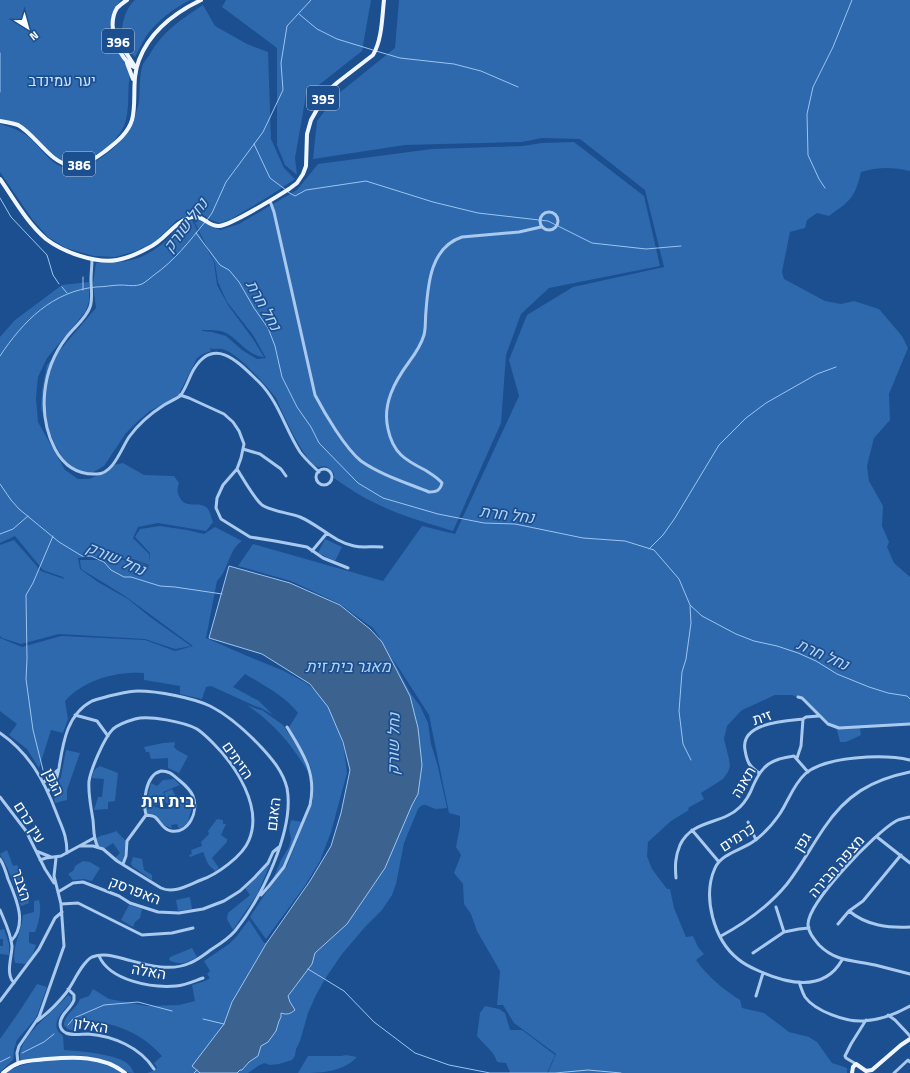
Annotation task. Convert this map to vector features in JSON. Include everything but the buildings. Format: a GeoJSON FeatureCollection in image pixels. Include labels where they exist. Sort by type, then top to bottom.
{"type":"FeatureCollection","features":[{"type":"Feature","properties":{"kind":"main road","name":"396"},"geometry":{"type":"LineString","coordinates":[[127,0],[118,8],[114,18],[113,31],[115,42],[126,59],[136,68]]}},
{"type":"Feature","properties":{"kind":"main road","name":"386"},"geometry":{"type":"LineString","coordinates":[[0,121],[13,124],[23,129],[62,164],[72,165],[84,163],[100,155],[112,146],[128,128],[132,120],[136,68],[147,43],[160,28],[175,15],[201,0]]}},
{"type":"Feature","properties":{"kind":"main road","name":"395"},"geometry":{"type":"LineString","coordinates":[[0,179],[29,220],[46,238],[63,250],[92,259],[115,261],[123,259],[154,245],[185,219],[196,216],[202,217],[209,224],[224,225],[270,201],[297,183],[306,166],[307,134],[311,120],[324,97],[338,82],[369,60],[377,49],[384,0]]}},
{"type":"Feature","properties":{"kind":"main road","name":"396"},"geometry":{"type":"LineString","coordinates":[[118,8],[116,20],[117,38],[136,68]]}},
{"type":"Feature","properties":{"kind":"main road"},"geometry":{"type":"LineString","coordinates":[[126,59],[134,82]]}},
{"type":"Feature","properties":{"kind":"main road"},"geometry":{"type":"LineString","coordinates":[[852,1073],[853,1067],[856,1064],[866,1071],[872,1070],[910,1039]]}},
{"type":"Feature","properties":{"kind":"main road"},"geometry":{"type":"LineString","coordinates":[[3,1073],[18,1064],[42,1060],[81,1058],[101,1061],[116,1067],[125,1073]]}},
{"type":"Feature","properties":{"kind":"street"},"geometry":{"type":"LineString","coordinates":[[270,201],[274,212],[315,395],[323,410],[348,445],[361,460],[384,473],[429,492],[434,492],[441,488],[442,483],[434,476],[405,460],[400,455],[390,436],[386,416],[387,405],[399,375],[417,350],[424,335],[427,291],[432,272],[443,248],[455,239],[462,237],[519,232],[541,227],[549,231],[555,228],[558,222],[557,216],[552,212],[546,212],[543,214],[539,218],[541,227]]}},
{"type":"Feature","properties":{"kind":"street"},"geometry":{"type":"LineString","coordinates":[[92,259],[92,291],[90,309],[65,339],[55,356],[48,376],[45,394],[45,418],[49,435],[57,453],[65,464],[82,473],[94,474],[105,472],[114,462],[142,421],[150,414],[180,396],[198,363],[206,356],[218,353],[225,354],[232,358],[264,387],[278,409],[300,452],[318,472]]}},
{"type":"Feature","properties":{"kind":"street"},"geometry":{"type":"LineString","coordinates":[[180,396],[190,398],[224,414],[233,422],[244,444],[244,449],[237,469],[223,485],[217,498],[216,508],[221,519],[250,537],[307,547],[323,558],[348,568]]}},
{"type":"Feature","properties":{"kind":"street"},"geometry":{"type":"LineString","coordinates":[[244,449],[260,454],[281,469],[286,476]]}},
{"type":"Feature","properties":{"kind":"street"},"geometry":{"type":"LineString","coordinates":[[237,469],[261,504],[267,508],[298,516],[336,539],[354,546],[382,547]]}},
{"type":"Feature","properties":{"kind":"street"},"geometry":{"type":"LineString","coordinates":[[326,470],[330,474],[331,479],[329,483],[324,485],[319,484],[316,479],[318,472],[326,470]]}},
{"type":"Feature","properties":{"kind":"street"},"geometry":{"type":"LineString","coordinates":[[312,551],[327,533]]}},
{"type":"Feature","properties":{"kind":"street","name":"האגם"},"geometry":{"type":"LineString","coordinates":[[48,791],[56,779],[66,735],[75,715],[86,705],[96,699],[138,691],[153,692],[189,699],[209,706],[221,713],[252,738],[272,759],[283,776],[288,801],[286,821],[279,847],[267,879],[258,897],[232,934],[197,959],[178,967],[166,967],[107,955],[99,956]]}},
{"type":"Feature","properties":{"kind":"street"},"geometry":{"type":"LineString","coordinates":[[798,696],[802,698],[828,724],[839,728],[910,724]]}},
{"type":"Feature","properties":{"kind":"street"},"geometry":{"type":"LineString","coordinates":[[75,715],[97,720],[108,736]]}},
{"type":"Feature","properties":{"kind":"street","name":"זית"},"geometry":{"type":"LineString","coordinates":[[759,772],[751,767],[745,752],[744,745],[746,736],[754,730],[780,722],[819,716]]}},
{"type":"Feature","properties":{"kind":"street","name":"הזיתים"},"geometry":{"type":"LineString","coordinates":[[142,717],[165,720],[196,729],[219,750],[233,767],[245,790],[252,813],[251,835],[245,848],[220,870],[201,880],[175,890],[165,890],[116,860],[106,851],[98,847],[94,838],[89,792],[94,764],[108,736],[116,727],[142,717]]}},
{"type":"Feature","properties":{"kind":"street"},"geometry":{"type":"LineString","coordinates":[[803,719],[801,746],[797,758],[808,772]]}},
{"type":"Feature","properties":{"kind":"street"},"geometry":{"type":"LineString","coordinates":[[258,897],[270,886],[284,867],[312,798],[310,769],[304,754],[287,727]]}},
{"type":"Feature","properties":{"kind":"street","name":"הגפן"},"geometry":{"type":"LineString","coordinates":[[0,733],[24,753],[44,782],[65,834],[67,853]]}},
{"type":"Feature","properties":{"kind":"street","name":"תאנה"},"geometry":{"type":"LineString","coordinates":[[676,878],[675,862],[677,852],[686,835],[702,825],[729,815],[740,808],[749,795],[759,772],[763,768],[774,761],[794,756],[797,758]]}},
{"type":"Feature","properties":{"kind":"street","name":"כרמים"},"geometry":{"type":"LineString","coordinates":[[842,960],[837,969],[826,977],[818,980],[799,982],[784,980],[745,964],[737,959],[725,943],[714,922],[710,899],[713,876],[719,862],[728,855],[756,840],[773,823],[797,784],[808,772],[821,765],[856,758],[889,757],[910,760]]}},
{"type":"Feature","properties":{"kind":"street"},"geometry":{"type":"LineString","coordinates":[[44,782],[58,770]]}},
{"type":"Feature","properties":{"kind":"street"},"geometry":{"type":"LineString","coordinates":[[123,864],[126,856],[127,842],[146,816],[145,802],[147,788],[151,777],[157,772],[165,771],[173,774],[189,788],[193,795],[195,804],[191,820],[189,825],[182,829],[177,831],[169,830],[164,828],[154,816],[146,816]]}},
{"type":"Feature","properties":{"kind":"street","name":"גפן"},"geometry":{"type":"LineString","coordinates":[[721,936],[752,916],[780,892],[801,865],[831,818],[850,798],[863,788],[877,781],[910,772]]}},
{"type":"Feature","properties":{"kind":"street","name":"עין כרם"},"geometry":{"type":"LineString","coordinates":[[0,797],[22,825],[40,860],[55,883]]}},
{"type":"Feature","properties":{"kind":"street","name":"מצפה הבירה"},"geometry":{"type":"LineString","coordinates":[[809,928],[808,924],[810,916],[822,897],[846,868],[877,836],[896,821],[910,817]]}},
{"type":"Feature","properties":{"kind":"street"},"geometry":{"type":"LineString","coordinates":[[748,822],[756,840]]}},
{"type":"Feature","properties":{"kind":"street"},"geometry":{"type":"LineString","coordinates":[[692,830],[719,862]]}},
{"type":"Feature","properties":{"kind":"street"},"geometry":{"type":"LineString","coordinates":[[877,836],[910,863]]}},
{"type":"Feature","properties":{"kind":"street"},"geometry":{"type":"LineString","coordinates":[[40,860],[54,858],[67,853],[94,838]]}},
{"type":"Feature","properties":{"kind":"street"},"geometry":{"type":"LineString","coordinates":[[81,846],[98,847]]}},
{"type":"Feature","properties":{"kind":"street","name":"האפרסק"},"geometry":{"type":"LineString","coordinates":[[58,892],[71,884],[83,882],[119,896],[130,903],[158,912],[179,913],[203,908],[224,901],[240,891],[268,863],[273,852],[279,847]]}},
{"type":"Feature","properties":{"kind":"street"},"geometry":{"type":"LineString","coordinates":[[36,851],[54,858]]}},
{"type":"Feature","properties":{"kind":"street"},"geometry":{"type":"LineString","coordinates":[[838,924],[850,911],[863,901],[900,855]]}},
{"type":"Feature","properties":{"kind":"street"},"geometry":{"type":"LineString","coordinates":[[37,1021],[64,946],[62,912],[55,883],[54,858]]}},
{"type":"Feature","properties":{"kind":"street","name":"הצבר"},"geometry":{"type":"LineString","coordinates":[[0,859],[14,891],[19,908],[18,929],[16,936],[11,942]]}},
{"type":"Feature","properties":{"kind":"street"},"geometry":{"type":"LineString","coordinates":[[61,904],[72,902],[78,903],[142,935],[172,934],[193,928]]}},
{"type":"Feature","properties":{"kind":"street"},"geometry":{"type":"LineString","coordinates":[[776,907],[784,932]]}},
{"type":"Feature","properties":{"kind":"street"},"geometry":{"type":"LineString","coordinates":[[0,910],[11,942],[12,950],[10,976],[14,983]]}},
{"type":"Feature","properties":{"kind":"street"},"geometry":{"type":"LineString","coordinates":[[850,911],[854,915],[872,924],[893,928],[910,927]]}},
{"type":"Feature","properties":{"kind":"street"},"geometry":{"type":"LineString","coordinates":[[0,1001],[41,946],[54,918],[62,912]]}},
{"type":"Feature","properties":{"kind":"street"},"geometry":{"type":"LineString","coordinates":[[753,954],[784,932],[809,928],[814,938],[824,950],[836,958],[910,974]]}},
{"type":"Feature","properties":{"kind":"street"},"geometry":{"type":"LineString","coordinates":[[18,1064],[17,1055],[19,1046],[37,1021],[50,1010],[68,989],[87,961],[92,957],[99,956]]}},
{"type":"Feature","properties":{"kind":"street","name":"האלה"},"geometry":{"type":"LineString","coordinates":[[99,956],[114,974],[142,983],[173,986],[187,984],[203,978]]}},
{"type":"Feature","properties":{"kind":"street"},"geometry":{"type":"LineString","coordinates":[[756,996],[763,972]]}},
{"type":"Feature","properties":{"kind":"street"},"geometry":{"type":"LineString","coordinates":[[799,982],[804,996],[812,1003],[837,1016],[855,1020],[866,1020],[888,1015],[910,1006]]}},
{"type":"Feature","properties":{"kind":"street","name":"האלון"},"geometry":{"type":"LineString","coordinates":[[68,989],[73,994],[74,1000],[60,1020],[62,1031],[72,1034],[101,1036],[124,1044],[145,1058],[154,1069]]}},
{"type":"Feature","properties":{"kind":"street"},"geometry":{"type":"LineString","coordinates":[[888,1015],[895,1020],[910,1036]]}},
{"type":"Feature","properties":{"kind":"street"},"geometry":{"type":"LineString","coordinates":[[856,1064],[845,1056],[850,1044],[866,1020]]}},
{"type":"Feature","properties":{"kind":"street"},"geometry":{"type":"LineString","coordinates":[[894,1073],[908,1060],[910,1062]]}},
{"type":"Feature","properties":{"kind":"green space","name":"יער עמינדב"},"geometry":{"type":"Polygon","coordinates":[[[0,0],[121,0],[114,9],[109,31],[111,42],[131,71],[127,113],[124,126],[119,134],[113,142],[101,152],[82,162],[65,162],[50,152],[26,130],[13,123],[0,119],[0,0]]]}},
{"type":"Feature","properties":{"kind":"green space"},"geometry":{"type":"Polygon","coordinates":[[[135,0],[190,0],[172,11],[151,30],[135,57],[123,42],[122,26],[128,8],[135,0]]]}},
{"type":"Feature","properties":{"kind":"green space"},"geometry":{"type":"Polygon","coordinates":[[[226,0],[371,0],[362,51],[306,95],[295,158],[297,175],[285,165],[277,145],[277,48],[222,7],[226,0]]]}},
{"type":"Feature","properties":{"kind":"green space"},"geometry":{"type":"Polygon","coordinates":[[[399,0],[910,0],[910,171],[886,168],[861,172],[854,193],[847,202],[829,216],[817,213],[807,220],[805,228],[790,232],[782,272],[784,279],[825,301],[841,304],[854,301],[879,309],[902,336],[908,348],[889,394],[890,420],[874,438],[867,466],[869,481],[883,506],[882,526],[889,542],[887,547],[894,563],[910,577],[910,724],[860,728],[861,735],[846,742],[840,742],[837,730],[804,700],[792,695],[775,695],[742,710],[727,726],[724,739],[730,766],[728,772],[723,779],[701,793],[704,799],[688,808],[689,810],[671,821],[648,842],[647,856],[652,869],[667,889],[670,889],[674,908],[686,937],[693,936],[698,947],[704,954],[696,960],[705,972],[740,1000],[742,1008],[764,1013],[789,1032],[809,1037],[817,1042],[832,1063],[847,1068],[847,1073],[548,1073],[556,1054],[514,1023],[503,1005],[497,1005],[500,971],[477,931],[471,914],[464,904],[463,884],[454,873],[461,855],[456,847],[460,826],[460,816],[449,813],[429,715],[391,656],[411,694],[420,706],[428,723],[431,744],[437,763],[447,808],[436,809],[423,805],[418,809],[404,843],[396,884],[392,895],[382,910],[342,954],[325,979],[308,1013],[295,1056],[292,1060],[270,1065],[264,1063],[248,1073],[147,1073],[157,1068],[154,1063],[162,1056],[136,1035],[105,1023],[82,1021],[82,1030],[70,1030],[64,1025],[66,1018],[80,999],[89,996],[93,989],[109,999],[147,1006],[179,1005],[195,1001],[192,985],[210,978],[207,974],[210,971],[204,961],[229,944],[249,920],[264,943],[302,941],[387,831],[375,641],[380,638],[373,628],[340,604],[291,581],[238,566],[253,544],[383,581],[422,526],[455,534],[519,396],[509,360],[527,315],[573,287],[664,267],[645,190],[580,139],[542,138],[522,142],[405,145],[313,159],[317,121],[338,94],[395,48],[399,0]]]}},
{"type":"Feature","properties":{"kind":"green space"},"geometry":{"type":"Polygon","coordinates":[[[203,5],[215,26],[247,44],[268,52],[271,139],[284,168],[295,179],[231,219],[220,223],[211,220],[202,214],[190,215],[177,220],[155,242],[136,251],[115,257],[94,256],[66,248],[48,237],[32,219],[0,172],[0,124],[8,126],[30,138],[53,162],[62,167],[70,169],[78,168],[103,157],[124,137],[137,111],[140,77],[143,64],[167,32],[203,5]]]}},
{"type":"Feature","properties":{"kind":"green space"},"geometry":{"type":"Polygon","coordinates":[[[574,142],[644,196],[660,266],[549,288],[521,314],[506,355],[501,423],[453,531],[405,516],[377,504],[334,478],[334,473],[325,466],[319,467],[313,464],[301,448],[276,398],[259,378],[236,356],[222,349],[210,348],[211,351],[197,358],[178,396],[150,411],[138,421],[126,433],[104,466],[92,473],[82,473],[66,463],[55,445],[41,409],[42,390],[47,365],[96,308],[93,284],[96,263],[133,260],[141,257],[166,241],[181,225],[192,220],[214,262],[217,285],[228,305],[253,339],[264,357],[258,356],[247,350],[229,334],[210,330],[202,331],[226,336],[242,350],[257,359],[266,358],[253,335],[227,302],[218,282],[215,263],[194,221],[201,219],[220,230],[239,224],[297,190],[318,164],[432,149],[523,146],[542,143],[574,142]]]}},
{"type":"Feature","properties":{"kind":"green space"},"geometry":{"type":"Polygon","coordinates":[[[89,282],[89,301],[86,311],[47,358],[38,377],[36,398],[38,422],[65,470],[78,479],[89,479],[103,473],[114,465],[123,463],[144,475],[174,476],[179,483],[178,493],[182,501],[188,504],[203,505],[207,508],[213,522],[206,531],[158,523],[138,527],[133,538],[149,554],[149,562],[150,553],[135,537],[140,529],[160,526],[204,534],[215,527],[242,541],[237,545],[224,571],[217,581],[206,638],[284,671],[306,683],[322,696],[330,707],[337,723],[344,749],[347,773],[331,832],[320,861],[304,887],[266,939],[250,917],[265,894],[287,866],[313,800],[311,768],[289,727],[298,713],[287,701],[245,674],[233,687],[259,701],[273,715],[261,708],[211,686],[206,687],[202,699],[180,694],[180,686],[144,680],[144,673],[112,675],[81,687],[65,701],[68,719],[63,733],[51,730],[39,768],[27,749],[9,735],[17,724],[0,711],[0,638],[22,647],[61,636],[145,640],[175,651],[193,646],[125,596],[81,569],[80,560],[133,560],[149,566],[133,559],[78,558],[80,569],[98,582],[128,599],[150,617],[191,646],[175,649],[145,639],[59,634],[21,644],[0,636],[0,545],[14,540],[41,571],[64,579],[63,577],[43,570],[15,536],[0,543],[0,337],[15,320],[62,285],[89,282]]]}},
{"type":"Feature","properties":{"kind":"green space"},"geometry":{"type":"Polygon","coordinates":[[[325,539],[342,547],[335,561],[318,553],[325,539]]]}},
{"type":"Feature","properties":{"kind":"green space"},"geometry":{"type":"Polygon","coordinates":[[[247,705],[262,710],[283,725],[302,754],[310,775],[297,754],[283,736],[257,712],[247,705]]]}},
{"type":"Feature","properties":{"kind":"green space"},"geometry":{"type":"Polygon","coordinates":[[[175,742],[174,747],[188,756],[179,773],[168,768],[168,758],[151,759],[149,752],[146,752],[144,747],[163,743],[175,742]]]}},
{"type":"Feature","properties":{"kind":"green space"},"geometry":{"type":"Polygon","coordinates":[[[66,750],[80,753],[67,790],[67,800],[55,803],[53,792],[61,777],[66,750]]]}},
{"type":"Feature","properties":{"kind":"green space"},"geometry":{"type":"Polygon","coordinates":[[[100,766],[118,773],[115,801],[108,802],[108,809],[94,810],[98,797],[102,797],[104,779],[92,778],[96,768],[100,766]]]}},
{"type":"Feature","properties":{"kind":"green space"},"geometry":{"type":"Polygon","coordinates":[[[174,779],[180,785],[163,792],[169,803],[168,804],[162,798],[159,800],[161,804],[154,805],[152,799],[148,795],[151,783],[157,786],[163,780],[174,779]]]}},
{"type":"Feature","properties":{"kind":"green space"},"geometry":{"type":"Polygon","coordinates":[[[172,789],[179,803],[171,806],[164,793],[172,789]]]}},
{"type":"Feature","properties":{"kind":"green space"},"geometry":{"type":"Polygon","coordinates":[[[148,796],[152,800],[153,806],[166,809],[173,808],[192,798],[193,805],[187,824],[179,829],[177,824],[171,825],[172,828],[164,824],[154,814],[147,814],[148,796]]]}},
{"type":"Feature","properties":{"kind":"green space"},"geometry":{"type":"Polygon","coordinates":[[[217,819],[223,820],[223,824],[226,824],[221,835],[227,839],[227,842],[212,858],[219,868],[215,871],[208,864],[203,852],[190,857],[189,855],[192,854],[191,850],[202,846],[201,842],[209,834],[208,831],[217,819]]]}},
{"type":"Feature","properties":{"kind":"green space"},"geometry":{"type":"Polygon","coordinates":[[[291,820],[302,822],[283,866],[273,879],[281,860],[289,847],[291,839],[289,829],[291,820]]]}},
{"type":"Feature","properties":{"kind":"green space"},"geometry":{"type":"Polygon","coordinates":[[[116,831],[127,842],[123,861],[120,862],[114,859],[120,853],[113,843],[104,849],[96,843],[95,839],[116,831]]]}},
{"type":"Feature","properties":{"kind":"green space"},"geometry":{"type":"Polygon","coordinates":[[[7,850],[13,866],[17,865],[25,879],[14,884],[0,854],[7,850]]]}},
{"type":"Feature","properties":{"kind":"green space"},"geometry":{"type":"Polygon","coordinates":[[[133,857],[142,859],[144,870],[152,875],[152,880],[132,866],[131,864],[133,857]]]}},
{"type":"Feature","properties":{"kind":"green space"},"geometry":{"type":"Polygon","coordinates":[[[272,859],[258,893],[233,930],[227,919],[228,913],[250,895],[245,888],[259,875],[272,859]]]}},
{"type":"Feature","properties":{"kind":"green space"},"geometry":{"type":"Polygon","coordinates":[[[83,861],[90,862],[100,868],[92,881],[84,879],[73,880],[68,874],[74,870],[75,866],[83,861]]]}},
{"type":"Feature","properties":{"kind":"green space"},"geometry":{"type":"Polygon","coordinates":[[[26,883],[29,903],[21,906],[15,888],[26,883]]]}},
{"type":"Feature","properties":{"kind":"green space"},"geometry":{"type":"Polygon","coordinates":[[[190,897],[192,909],[178,911],[176,900],[190,897]]]}},
{"type":"Feature","properties":{"kind":"green space"},"geometry":{"type":"Polygon","coordinates":[[[39,900],[40,916],[38,924],[35,932],[29,932],[29,943],[36,945],[33,954],[26,964],[15,963],[14,951],[23,915],[34,912],[34,901],[39,900]]]}},
{"type":"Feature","properties":{"kind":"green space"},"geometry":{"type":"Polygon","coordinates":[[[129,905],[142,909],[140,918],[135,922],[133,927],[121,920],[129,905]]]}},
{"type":"Feature","properties":{"kind":"green space"},"geometry":{"type":"Polygon","coordinates":[[[4,929],[9,944],[9,955],[0,954],[0,946],[3,946],[3,939],[0,939],[0,930],[4,929]]]}},
{"type":"Feature","properties":{"kind":"green space"},"geometry":{"type":"Polygon","coordinates":[[[192,948],[197,957],[187,962],[180,963],[169,960],[170,957],[192,948]]]}},
{"type":"Feature","properties":{"kind":"green space"},"geometry":{"type":"Polygon","coordinates":[[[37,984],[47,987],[36,1018],[17,1040],[13,1060],[0,1072],[0,1039],[37,984]]]}},
{"type":"Feature","properties":{"kind":"green space"},"geometry":{"type":"Polygon","coordinates":[[[68,995],[71,997],[71,1002],[61,1014],[57,1023],[59,1032],[63,1036],[64,1050],[79,1051],[117,1058],[129,1065],[134,1073],[124,1071],[92,1057],[85,1056],[56,1057],[21,1061],[20,1053],[23,1044],[29,1035],[68,995]]]}},
{"type":"Feature","properties":{"kind":"green space"},"geometry":{"type":"Polygon","coordinates":[[[485,1006],[499,1009],[505,1013],[510,1030],[522,1030],[555,1055],[547,1073],[509,1073],[510,1072],[506,1063],[497,1062],[491,1051],[477,1036],[480,1013],[485,1006]]]}},
{"type":"Feature","properties":{"kind":"green space"},"geometry":{"type":"Polygon","coordinates":[[[346,1055],[357,1057],[344,1066],[330,1071],[298,1073],[308,1056],[346,1055]]]}},
{"type":"Feature","properties":{"kind":"green space"},"geometry":{"type":"Polygon","coordinates":[[[73,1059],[105,1064],[121,1073],[6,1073],[14,1068],[30,1063],[73,1059]]]}},
{"type":"Feature","properties":{"kind":"water","name":"מאגר בית זית"},"geometry":{"type":"Polygon","coordinates":[[[229,566],[290,583],[340,605],[370,629],[382,642],[410,696],[418,728],[422,765],[418,794],[385,868],[347,924],[315,953],[312,964],[288,996],[295,1010],[288,1014],[281,1013],[276,1031],[268,1042],[261,1046],[258,1056],[249,1062],[242,1070],[237,1073],[200,1073],[192,1066],[224,1024],[232,1002],[266,944],[310,881],[331,846],[341,813],[350,770],[343,742],[328,707],[310,684],[262,654],[209,638],[229,566]]]}},
{"type":"Feature","properties":{"kind":"waterway","name":"נחל שורק"},"geometry":{"type":"LineString","coordinates":[[207,220],[212,213],[226,182],[263,132],[283,90],[281,63],[287,26],[311,0]]}},
{"type":"Feature","properties":{"kind":"waterway"},"geometry":{"type":"LineString","coordinates":[[825,188],[819,179],[808,155],[807,114],[813,87],[833,47],[852,0]]}},
{"type":"Feature","properties":{"kind":"waterway"},"geometry":{"type":"LineString","coordinates":[[299,14],[317,29],[337,39],[373,50]]}},
{"type":"Feature","properties":{"kind":"waterway"},"geometry":{"type":"LineString","coordinates":[[376,51],[400,58],[454,64],[481,71],[518,87]]}},
{"type":"Feature","properties":{"kind":"waterway"},"geometry":{"type":"LineString","coordinates":[[0,53],[0,92]]}},
{"type":"Feature","properties":{"kind":"waterway"},"geometry":{"type":"LineString","coordinates":[[254,144],[270,178],[286,190]]}},
{"type":"Feature","properties":{"kind":"waterway"},"geometry":{"type":"LineString","coordinates":[[288,192],[295,196],[306,190],[366,181],[433,202],[478,213],[548,221],[592,243],[646,249],[681,246]]}},
{"type":"Feature","properties":{"kind":"waterway"},"geometry":{"type":"LineString","coordinates":[[0,198],[11,217],[47,255],[53,275],[59,284]]}},
{"type":"Feature","properties":{"kind":"waterway","name":"נחל שורק"},"geometry":{"type":"LineString","coordinates":[[0,356],[29,320],[53,301],[80,290],[96,287],[136,285],[144,283],[175,257],[205,222]]}},
{"type":"Feature","properties":{"kind":"waterway","name":"נחל חרת"},"geometry":{"type":"LineString","coordinates":[[196,233],[220,265],[229,270],[239,282],[268,328],[275,346],[282,377],[297,407],[311,427],[319,443],[358,483],[383,498],[438,514],[484,523],[515,524],[583,538],[625,541],[654,550],[679,579],[690,605],[702,616],[736,634],[754,641],[777,646],[798,653],[816,661],[837,674],[869,687],[888,693],[907,696],[910,699]]}},
{"type":"Feature","properties":{"kind":"waterway"},"geometry":{"type":"LineString","coordinates":[[83,277],[83,290]]}},
{"type":"Feature","properties":{"kind":"waterway"},"geometry":{"type":"LineString","coordinates":[[62,287],[67,293]]}},
{"type":"Feature","properties":{"kind":"waterway"},"geometry":{"type":"LineString","coordinates":[[649,549],[663,535],[675,518],[719,445],[746,418],[766,403],[817,374],[836,367]]}},
{"type":"Feature","properties":{"kind":"waterway","name":"נחל שורק"},"geometry":{"type":"LineString","coordinates":[[0,484],[19,509],[59,542],[82,556],[91,556],[104,562],[111,570],[124,577],[131,577],[160,586],[222,594]]}},
{"type":"Feature","properties":{"kind":"waterway"},"geometry":{"type":"LineString","coordinates":[[0,534],[13,529],[28,516]]}},
{"type":"Feature","properties":{"kind":"waterway"},"geometry":{"type":"LineString","coordinates":[[43,770],[33,730],[26,679],[26,595],[33,583],[53,536]]}},
{"type":"Feature","properties":{"kind":"waterway"},"geometry":{"type":"LineString","coordinates":[[690,606],[691,623],[686,659],[682,672],[679,711],[683,744],[691,760]]}},
{"type":"Feature","properties":{"kind":"waterway"},"geometry":{"type":"LineString","coordinates":[[308,969],[344,991],[374,1022],[415,1053],[449,1065],[490,1073],[555,1073],[588,1070],[621,1073]]}},
{"type":"Feature","properties":{"kind":"waterway"},"geometry":{"type":"LineString","coordinates":[[68,1025],[74,1018],[104,1005],[138,1002],[172,1011]]}},
{"type":"Feature","properties":{"kind":"waterway"},"geometry":{"type":"LineString","coordinates":[[203,1019],[224,1024]]}},
{"type":"Feature","properties":{"kind":"waterway"},"geometry":{"type":"LineString","coordinates":[[22,1053],[44,1042],[54,1034]]}},
{"type":"Feature","properties":{"kind":"waterway"},"geometry":{"type":"LineString","coordinates":[[0,1062],[10,1057]]}},
{"type":"Feature","properties":{"kind":"waterway","name":"נחל שורק"},"geometry":{"type":"LineString","coordinates":[[194,1073],[197,1070]]}},
{"type":"Feature","properties":{"kind":"district","name":"בית זית"},"geometry":{"type":"Point","coordinates":[168,801]}}]}
